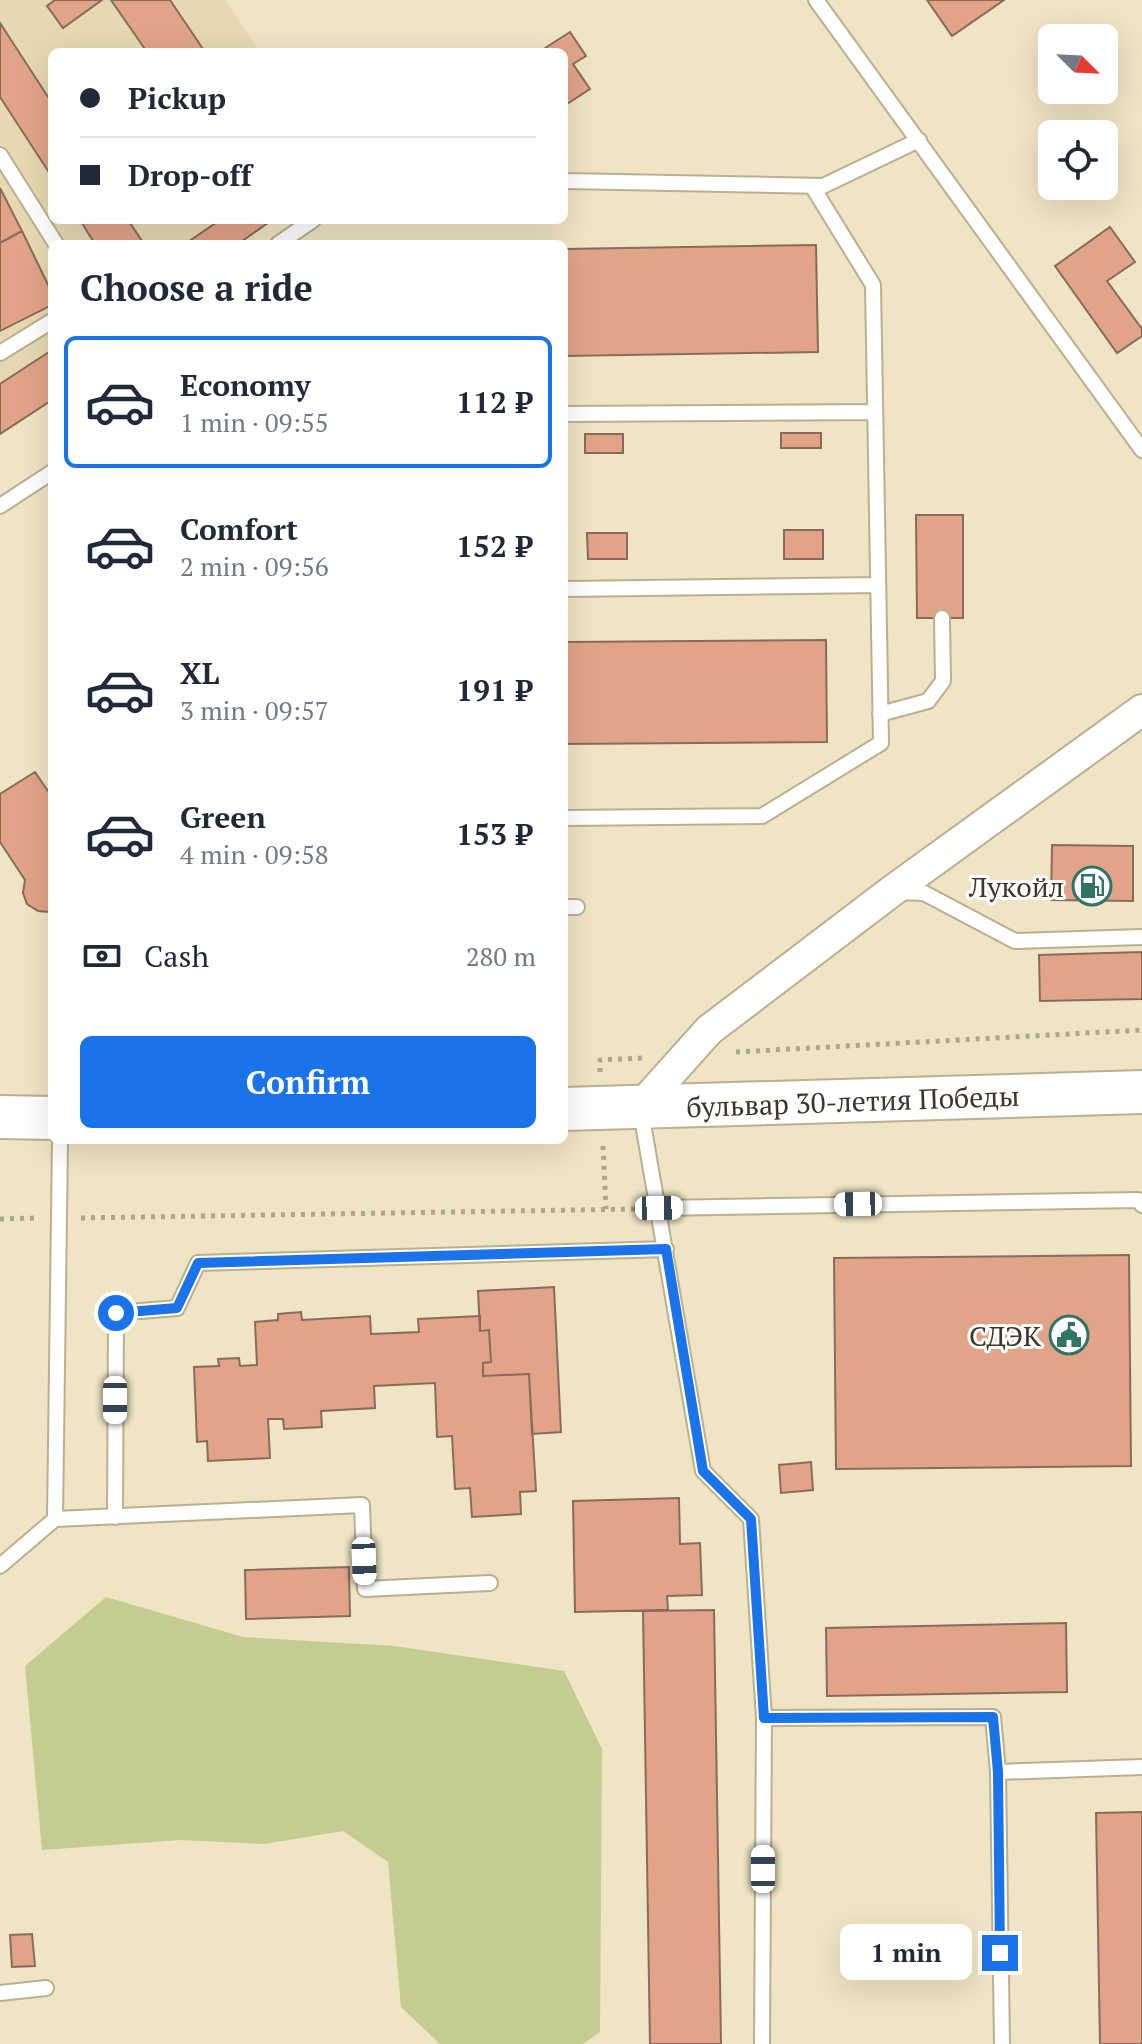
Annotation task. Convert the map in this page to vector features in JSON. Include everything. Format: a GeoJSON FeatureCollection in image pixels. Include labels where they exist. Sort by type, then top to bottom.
{"type":"FeatureCollection","features":[{"type":"Feature","properties":{"kind":"main road","name":"бульвар 30-летия Победы"},"geometry":{"type":"LineString","coordinates":[[568,1109],[1142,1092]]}},
{"type":"Feature","properties":{"kind":"main road"},"geometry":{"type":"LineString","coordinates":[[0,1117],[48,1118]]}},
{"type":"Feature","properties":{"kind":"street"},"geometry":{"type":"LineString","coordinates":[[640,1107],[709,1030],[892,891],[1142,710]]}},
{"type":"Feature","properties":{"kind":"lane"},"geometry":{"type":"LineString","coordinates":[[816,0],[1142,450]]}},
{"type":"Feature","properties":{"kind":"lane"},"geometry":{"type":"LineString","coordinates":[[568,181],[823,186],[919,140]]}},
{"type":"Feature","properties":{"kind":"lane"},"geometry":{"type":"LineString","coordinates":[[0,155],[53,240]]}},
{"type":"Feature","properties":{"kind":"lane"},"geometry":{"type":"LineString","coordinates":[[568,818],[762,816],[881,743],[873,285],[812,186]]}},
{"type":"Feature","properties":{"kind":"lane"},"geometry":{"type":"LineString","coordinates":[[284,240],[307,224]]}},
{"type":"Feature","properties":{"kind":"lane"},"geometry":{"type":"LineString","coordinates":[[0,353],[48,323]]}},
{"type":"Feature","properties":{"kind":"lane"},"geometry":{"type":"LineString","coordinates":[[568,414],[875,412]]}},
{"type":"Feature","properties":{"kind":"lane"},"geometry":{"type":"LineString","coordinates":[[0,506],[48,475]]}},
{"type":"Feature","properties":{"kind":"lane"},"geometry":{"type":"LineString","coordinates":[[568,589],[878,585]]}},
{"type":"Feature","properties":{"kind":"lane"},"geometry":{"type":"LineString","coordinates":[[880,714],[928,701],[943,681],[942,618]]}},
{"type":"Feature","properties":{"kind":"lane"},"geometry":{"type":"LineString","coordinates":[[892,891],[924,893],[1015,941],[1142,937]]}},
{"type":"Feature","properties":{"kind":"lane"},"geometry":{"type":"LineString","coordinates":[[640,1107],[703,1471],[751,1519],[764,1718],[762,2044]]}},
{"type":"Feature","properties":{"kind":"lane"},"geometry":{"type":"LineString","coordinates":[[55,1519],[60,1144]]}},
{"type":"Feature","properties":{"kind":"lane"},"geometry":{"type":"LineString","coordinates":[[659,1208],[1138,1200],[1142,1205]]}},
{"type":"Feature","properties":{"kind":"lane"},"geometry":{"type":"LineString","coordinates":[[115,1517],[116,1313],[177,1308],[198,1263],[666,1249]]}},
{"type":"Feature","properties":{"kind":"lane"},"geometry":{"type":"LineString","coordinates":[[0,1566],[55,1519],[362,1505],[365,1589],[490,1583]]}},
{"type":"Feature","properties":{"kind":"lane"},"geometry":{"type":"LineString","coordinates":[[764,1718],[993,1717],[998,1772],[1002,2044]]}},
{"type":"Feature","properties":{"kind":"lane"},"geometry":{"type":"LineString","coordinates":[[998,1772],[1142,1767]]}},
{"type":"Feature","properties":{"kind":"lane"},"geometry":{"type":"LineString","coordinates":[[0,1993],[46,1988]]}},
{"type":"Feature","properties":{"kind":"path"},"geometry":{"type":"LineString","coordinates":[[0,1219],[659,1208]]}},
{"type":"Feature","properties":{"kind":"shaded area"},"geometry":{"type":"Polygon","coordinates":[[[0,0],[225,0],[257,48],[48,48],[48,224],[266,224],[244,240],[48,240],[48,404],[0,435],[0,0]]]}},
{"type":"Feature","properties":{"kind":"green space"},"geometry":{"type":"Polygon","coordinates":[[[106,1597],[243,1637],[394,1646],[564,1671],[602,1749],[600,2032],[583,2044],[440,2044],[401,2007],[388,1862],[343,1831],[264,1844],[180,1840],[42,1850],[25,1666],[106,1597]]]}},
{"type":"Feature","properties":{"kind":"building"},"geometry":{"type":"Polygon","coordinates":[[[55,0],[102,0],[63,28],[47,6],[55,0]]]}},
{"type":"Feature","properties":{"kind":"building"},"geometry":{"type":"Polygon","coordinates":[[[111,0],[170,0],[202,48],[144,48],[111,0]]]}},
{"type":"Feature","properties":{"kind":"building"},"geometry":{"type":"Polygon","coordinates":[[[927,0],[1004,0],[952,36],[927,0]]]}},
{"type":"Feature","properties":{"kind":"building"},"geometry":{"type":"Polygon","coordinates":[[[0,23],[48,97],[48,171],[0,97],[0,23]]]}},
{"type":"Feature","properties":{"kind":"building"},"geometry":{"type":"Polygon","coordinates":[[[570,32],[586,56],[573,64],[590,89],[568,103],[568,48],[545,48],[570,32]]]}},
{"type":"Feature","properties":{"kind":"building"},"geometry":{"type":"Polygon","coordinates":[[[0,188],[22,231],[0,243],[0,188]]]}},
{"type":"Feature","properties":{"kind":"building"},"geometry":{"type":"Polygon","coordinates":[[[82,224],[131,224],[141,240],[92,240],[82,224]]]}},
{"type":"Feature","properties":{"kind":"building"},"geometry":{"type":"Polygon","coordinates":[[[214,224],[266,224],[244,240],[191,240],[214,224]]]}},
{"type":"Feature","properties":{"kind":"building"},"geometry":{"type":"Polygon","coordinates":[[[1110,227],[1135,262],[1107,281],[1142,329],[1142,336],[1117,353],[1055,266],[1110,227]]]}},
{"type":"Feature","properties":{"kind":"building"},"geometry":{"type":"Polygon","coordinates":[[[22,231],[48,285],[48,307],[0,331],[0,243],[22,231]]]}},
{"type":"Feature","properties":{"kind":"building"},"geometry":{"type":"Polygon","coordinates":[[[816,245],[818,352],[568,356],[568,249],[816,245]]]}},
{"type":"Feature","properties":{"kind":"building"},"geometry":{"type":"Polygon","coordinates":[[[48,353],[48,403],[0,434],[0,384],[48,353]]]}},
{"type":"Feature","properties":{"kind":"building"},"geometry":{"type":"Polygon","coordinates":[[[781,433],[821,433],[821,448],[781,448],[781,433]]]}},
{"type":"Feature","properties":{"kind":"building"},"geometry":{"type":"Polygon","coordinates":[[[585,434],[623,434],[623,453],[585,453],[585,434]]]}},
{"type":"Feature","properties":{"kind":"building"},"geometry":{"type":"Polygon","coordinates":[[[916,515],[963,515],[963,618],[917,618],[916,515]]]}},
{"type":"Feature","properties":{"kind":"building"},"geometry":{"type":"Polygon","coordinates":[[[784,530],[823,530],[823,559],[784,559],[784,530]]]}},
{"type":"Feature","properties":{"kind":"building"},"geometry":{"type":"Polygon","coordinates":[[[587,533],[627,533],[627,559],[588,559],[587,533]]]}},
{"type":"Feature","properties":{"kind":"building"},"geometry":{"type":"Polygon","coordinates":[[[826,640],[827,742],[568,744],[568,642],[826,640]]]}},
{"type":"Feature","properties":{"kind":"building"},"geometry":{"type":"Polygon","coordinates":[[[35,772],[48,791],[48,912],[38,911],[27,904],[23,893],[25,880],[0,842],[0,794],[35,772]]]}},
{"type":"Feature","properties":{"kind":"building"},"geometry":{"type":"Polygon","coordinates":[[[1052,845],[1133,846],[1133,901],[1051,900],[1052,845]]]}},
{"type":"Feature","properties":{"kind":"building"},"geometry":{"type":"Polygon","coordinates":[[[1142,952],[1142,999],[1040,1001],[1039,955],[1142,952]]]}},
{"type":"Feature","properties":{"kind":"building"},"geometry":{"type":"Polygon","coordinates":[[[1129,1255],[1131,1466],[836,1469],[834,1258],[1129,1255]]]}},
{"type":"Feature","properties":{"kind":"building"},"geometry":{"type":"Polygon","coordinates":[[[554,1287],[561,1432],[532,1434],[529,1374],[483,1376],[483,1363],[491,1362],[489,1330],[480,1331],[478,1291],[554,1287]]]}},
{"type":"Feature","properties":{"kind":"building"},"geometry":{"type":"Polygon","coordinates":[[[301,1312],[302,1320],[370,1316],[371,1334],[419,1332],[418,1319],[480,1316],[480,1331],[489,1330],[491,1362],[483,1363],[483,1376],[529,1374],[536,1491],[520,1492],[521,1514],[472,1517],[470,1488],[455,1489],[452,1436],[437,1437],[435,1383],[374,1386],[375,1408],[321,1411],[322,1427],[284,1429],[283,1419],[268,1419],[270,1458],[208,1461],[207,1441],[197,1442],[194,1367],[219,1366],[218,1359],[239,1358],[240,1366],[257,1365],[255,1322],[278,1320],[278,1314],[301,1312]]]}},
{"type":"Feature","properties":{"kind":"building"},"geometry":{"type":"Polygon","coordinates":[[[811,1462],[813,1490],[781,1493],[779,1465],[811,1462]]]}},
{"type":"Feature","properties":{"kind":"building"},"geometry":{"type":"Polygon","coordinates":[[[679,1498],[680,1544],[700,1543],[702,1595],[667,1596],[668,1610],[575,1612],[573,1501],[679,1498]]]}},
{"type":"Feature","properties":{"kind":"building"},"geometry":{"type":"Polygon","coordinates":[[[349,1567],[350,1616],[246,1619],[245,1570],[349,1567]]]}},
{"type":"Feature","properties":{"kind":"building"},"geometry":{"type":"Polygon","coordinates":[[[714,1610],[721,2044],[650,2044],[643,1611],[714,1610]]]}},
{"type":"Feature","properties":{"kind":"building"},"geometry":{"type":"Polygon","coordinates":[[[1066,1623],[1067,1692],[827,1696],[826,1628],[1066,1623]]]}},
{"type":"Feature","properties":{"kind":"building"},"geometry":{"type":"Polygon","coordinates":[[[1142,1812],[1142,2044],[1100,2044],[1096,1813],[1142,1812]]]}},
{"type":"Feature","properties":{"kind":"building"},"geometry":{"type":"Polygon","coordinates":[[[32,1934],[35,1966],[12,1967],[10,1935],[32,1934]]]}},
{"type":"Feature","properties":{"kind":"place","name":"Лукойл"},"geometry":{"type":"Point","coordinates":[1092,886]}},
{"type":"Feature","properties":{"kind":"place","name":"СДЭК"},"geometry":{"type":"Point","coordinates":[1069,1335]}},
{"type":"Feature","properties":{"kind":"route"},"geometry":{"type":"LineString","coordinates":[[116,1313],[177,1308],[198,1263],[666,1249],[703,1471],[751,1519],[764,1718],[993,1717],[998,1772],[1000,1953]]}}]}
